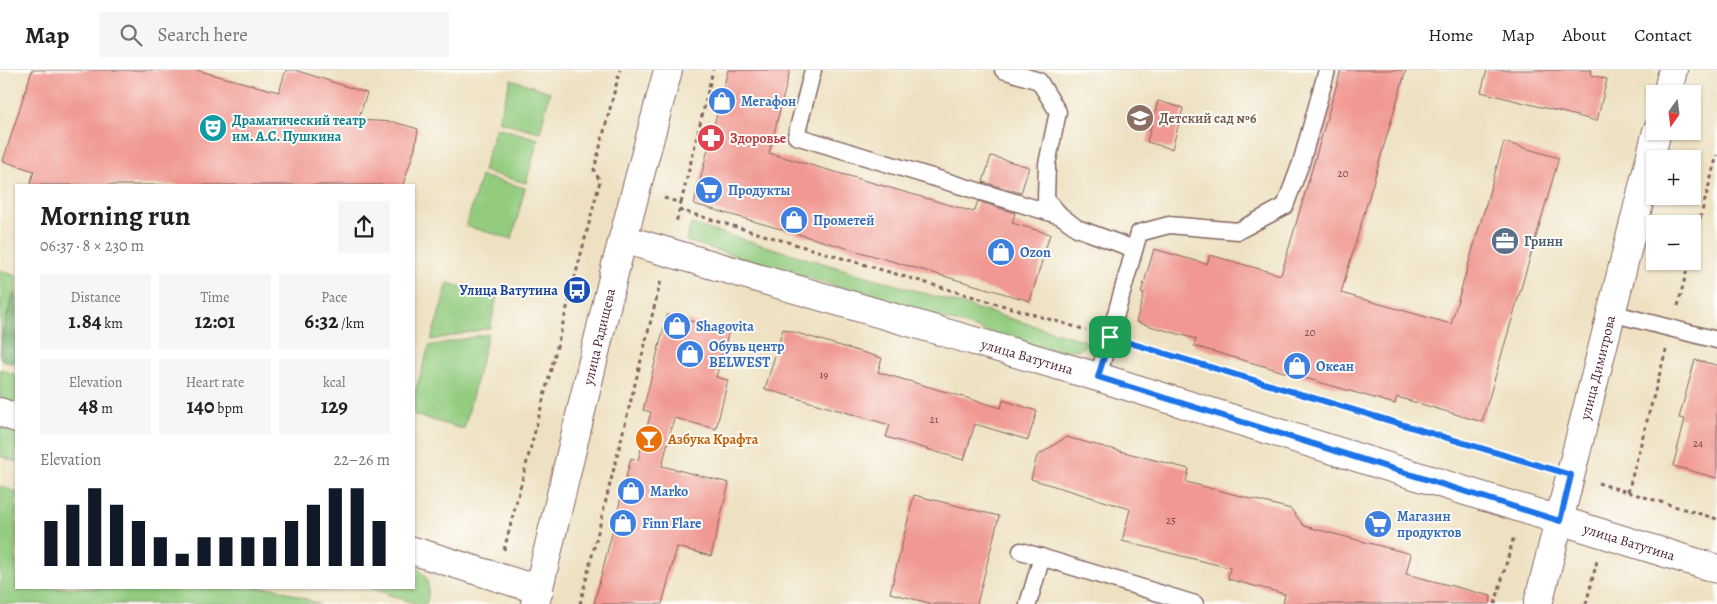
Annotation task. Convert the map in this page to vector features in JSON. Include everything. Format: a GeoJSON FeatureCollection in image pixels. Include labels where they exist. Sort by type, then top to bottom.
{"type":"FeatureCollection","features":[{"type":"Feature","properties":{"kind":"street","name":"улица Радищева"},"geometry":{"type":"LineString","coordinates":[[537,597],[616,265],[668,70]]}},
{"type":"Feature","properties":{"kind":"street"},"geometry":{"type":"LineString","coordinates":[[1669,85],[1673,70]]}},
{"type":"Feature","properties":{"kind":"street","name":"улица Димитрова"},"geometry":{"type":"LineString","coordinates":[[1538,604],[1655,140]]}},
{"type":"Feature","properties":{"kind":"street","name":"улица Ватутина"},"geometry":{"type":"LineString","coordinates":[[623,239],[1098,377],[1717,568]]}},
{"type":"Feature","properties":{"kind":"street"},"geometry":{"type":"LineString","coordinates":[[0,412],[15,418]]}},
{"type":"Feature","properties":{"kind":"street"},"geometry":{"type":"LineString","coordinates":[[415,551],[496,578],[537,597]]}},
{"type":"Feature","properties":{"kind":"lane"},"geometry":{"type":"LineString","coordinates":[[813,70],[796,136],[1061,216]]}},
{"type":"Feature","properties":{"kind":"lane"},"geometry":{"type":"LineString","coordinates":[[1003,70],[1038,80],[1058,112],[1047,164],[1046,199],[1061,216],[1077,228],[1134,250]]}},
{"type":"Feature","properties":{"kind":"lane"},"geometry":{"type":"LineString","coordinates":[[1098,377],[1138,233],[1169,225],[1238,231],[1285,206],[1301,163],[1327,70]]}},
{"type":"Feature","properties":{"kind":"lane"},"geometry":{"type":"LineString","coordinates":[[1611,313],[1717,340]]}},
{"type":"Feature","properties":{"kind":"lane"},"geometry":{"type":"LineString","coordinates":[[1021,551],[1195,604]]}},
{"type":"Feature","properties":{"kind":"lane"},"geometry":{"type":"LineString","coordinates":[[1028,604],[1042,557]]}},
{"type":"Feature","properties":{"kind":"path"},"geometry":{"type":"LineString","coordinates":[[496,578],[600,181],[594,170],[620,70]]}},
{"type":"Feature","properties":{"kind":"path"},"geometry":{"type":"LineString","coordinates":[[681,203],[713,70]]}},
{"type":"Feature","properties":{"kind":"path"},"geometry":{"type":"LineString","coordinates":[[1701,215],[1717,155]]}},
{"type":"Feature","properties":{"kind":"path"},"geometry":{"type":"LineString","coordinates":[[679,210],[1717,519]]}},
{"type":"Feature","properties":{"kind":"path"},"geometry":{"type":"LineString","coordinates":[[581,256],[616,265]]}},
{"type":"Feature","properties":{"kind":"path"},"geometry":{"type":"LineString","coordinates":[[1628,492],[1687,270]]}},
{"type":"Feature","properties":{"kind":"path"},"geometry":{"type":"LineString","coordinates":[[580,604],[662,277]]}},
{"type":"Feature","properties":{"kind":"path"},"geometry":{"type":"LineString","coordinates":[[1496,604],[1521,508]]}},
{"type":"Feature","properties":{"kind":"path"},"geometry":{"type":"LineString","coordinates":[[1586,604],[1603,534]]}},
{"type":"Feature","properties":{"kind":"green space"},"geometry":{"type":"Polygon","coordinates":[[[511,79],[550,92],[540,132],[498,121],[511,79]]]}},
{"type":"Feature","properties":{"kind":"green space"},"geometry":{"type":"Polygon","coordinates":[[[496,127],[538,139],[526,183],[483,171],[496,127]]]}},
{"type":"Feature","properties":{"kind":"green space"},"geometry":{"type":"Polygon","coordinates":[[[481,176],[525,188],[512,239],[466,226],[481,176]]]}},
{"type":"Feature","properties":{"kind":"green space"},"geometry":{"type":"Polygon","coordinates":[[[691,224],[1089,342],[1079,350],[1056,350],[1028,344],[686,241],[691,224]]]}},
{"type":"Feature","properties":{"kind":"green space"},"geometry":{"type":"Polygon","coordinates":[[[0,270],[15,276],[15,293],[3,331],[1,347],[0,270]]]}},
{"type":"Feature","properties":{"kind":"green space"},"geometry":{"type":"Polygon","coordinates":[[[448,283],[497,297],[490,328],[431,340],[448,283]]]}},
{"type":"Feature","properties":{"kind":"green space"},"geometry":{"type":"Polygon","coordinates":[[[15,293],[15,362],[13,364],[0,359],[0,351],[15,293]]]}},
{"type":"Feature","properties":{"kind":"green space"},"geometry":{"type":"Polygon","coordinates":[[[488,334],[464,429],[415,415],[415,393],[429,346],[488,334]]]}},
{"type":"Feature","properties":{"kind":"green space"},"geometry":{"type":"Polygon","coordinates":[[[0,369],[15,375],[15,406],[0,400],[0,369]]]}},
{"type":"Feature","properties":{"kind":"green space"},"geometry":{"type":"Polygon","coordinates":[[[0,425],[15,430],[15,462],[0,456],[0,425]]]}},
{"type":"Feature","properties":{"kind":"green space"},"geometry":{"type":"Polygon","coordinates":[[[0,486],[15,492],[15,589],[278,589],[320,604],[0,604],[0,486]]]}},
{"type":"Feature","properties":{"kind":"green space"},"geometry":{"type":"Polygon","coordinates":[[[415,567],[423,573],[428,582],[426,604],[416,604],[373,589],[415,589],[415,567]]]}},
{"type":"Feature","properties":{"kind":"building","name":"Драматический театр им. А.С. Пушкина"},"geometry":{"type":"Polygon","coordinates":[[[32,70],[196,70],[279,92],[286,70],[295,70],[367,93],[358,120],[394,122],[418,129],[415,148],[403,184],[30,184],[34,171],[3,161],[32,70]]]}},
{"type":"Feature","properties":{"kind":"building"},"geometry":{"type":"Polygon","coordinates":[[[728,70],[790,70],[769,153],[974,212],[978,201],[1015,213],[1012,223],[1050,234],[1030,301],[694,204],[728,70]]]}},
{"type":"Feature","properties":{"kind":"building"},"geometry":{"type":"Polygon","coordinates":[[[1341,70],[1406,70],[1341,293],[1451,324],[1504,142],[1559,158],[1482,422],[1397,397],[1395,404],[1194,346],[1196,339],[1136,322],[1144,294],[1141,293],[1154,249],[1207,264],[1210,255],[1281,275],[1341,70]]]}},
{"type":"Feature","properties":{"kind":"building"},"geometry":{"type":"Polygon","coordinates":[[[1487,70],[1592,70],[1591,75],[1607,79],[1597,121],[1481,92],[1487,70]]]}},
{"type":"Feature","properties":{"kind":"building"},"geometry":{"type":"Polygon","coordinates":[[[1158,101],[1183,108],[1172,149],[1147,142],[1158,101]]]}},
{"type":"Feature","properties":{"kind":"building"},"geometry":{"type":"Polygon","coordinates":[[[991,156],[1029,167],[1021,193],[983,182],[991,156]]]}},
{"type":"Feature","properties":{"kind":"building"},"geometry":{"type":"Polygon","coordinates":[[[667,315],[729,331],[716,377],[728,380],[716,429],[674,418],[662,466],[729,483],[711,556],[677,547],[662,604],[594,604],[631,458],[638,460],[651,412],[643,410],[667,315]]]}},
{"type":"Feature","properties":{"kind":"building"},"geometry":{"type":"Polygon","coordinates":[[[783,329],[882,358],[878,372],[1001,408],[1003,400],[1037,411],[1028,440],[975,424],[964,460],[886,437],[890,425],[765,389],[783,329]]]}},
{"type":"Feature","properties":{"kind":"building"},"geometry":{"type":"Polygon","coordinates":[[[1695,360],[1717,365],[1717,478],[1673,466],[1685,419],[1679,418],[1695,360]]]}},
{"type":"Feature","properties":{"kind":"building"},"geometry":{"type":"Polygon","coordinates":[[[1066,437],[1189,469],[1186,482],[1291,509],[1304,526],[1411,554],[1406,574],[1491,596],[1490,604],[1283,604],[1285,594],[1228,579],[1230,568],[1122,541],[1130,509],[1031,479],[1037,456],[1066,437]]]}},
{"type":"Feature","properties":{"kind":"building"},"geometry":{"type":"Polygon","coordinates":[[[914,495],[999,516],[977,604],[933,604],[890,593],[914,495]]]}},
{"type":"Feature","properties":{"kind":"place","name":"Мегафон"},"geometry":{"type":"Point","coordinates":[722,101]}},
{"type":"Feature","properties":{"kind":"place","name":"Детский сад №6"},"geometry":{"type":"Point","coordinates":[1140,118]}},
{"type":"Feature","properties":{"kind":"place","name":"Драматический театр им. А.С. Пушкина"},"geometry":{"type":"Point","coordinates":[213,128]}},
{"type":"Feature","properties":{"kind":"place","name":"Здоровье"},"geometry":{"type":"Point","coordinates":[711,138]}},
{"type":"Feature","properties":{"kind":"place","name":"Продукты"},"geometry":{"type":"Point","coordinates":[709,190]}},
{"type":"Feature","properties":{"kind":"place","name":"Прометей"},"geometry":{"type":"Point","coordinates":[794,220]}},
{"type":"Feature","properties":{"kind":"place","name":"Гринн"},"geometry":{"type":"Point","coordinates":[1505,241]}},
{"type":"Feature","properties":{"kind":"place","name":"Ozon"},"geometry":{"type":"Point","coordinates":[1001,252]}},
{"type":"Feature","properties":{"kind":"place","name":"Улица Ватутина"},"geometry":{"type":"Point","coordinates":[577,290]}},
{"type":"Feature","properties":{"kind":"place","name":"Shagovita"},"geometry":{"type":"Point","coordinates":[677,326]}},
{"type":"Feature","properties":{"kind":"place","name":"Обувь центр BELWEST"},"geometry":{"type":"Point","coordinates":[690,354]}},
{"type":"Feature","properties":{"kind":"place","name":"Океан"},"geometry":{"type":"Point","coordinates":[1297,366]}},
{"type":"Feature","properties":{"kind":"place","name":"Азбука Крафта"},"geometry":{"type":"Point","coordinates":[649,439]}},
{"type":"Feature","properties":{"kind":"place","name":"Marko"},"geometry":{"type":"Point","coordinates":[631,491]}},
{"type":"Feature","properties":{"kind":"place","name":"Finn Flare"},"geometry":{"type":"Point","coordinates":[623,523]}},
{"type":"Feature","properties":{"kind":"place","name":"Магазин продуктов"},"geometry":{"type":"Point","coordinates":[1378,524]}},
{"type":"Feature","properties":{"kind":"route"},"geometry":{"type":"LineString","coordinates":[[1110,337],[1571,475],[1560,521],[1098,377],[1110,337]]}}]}
